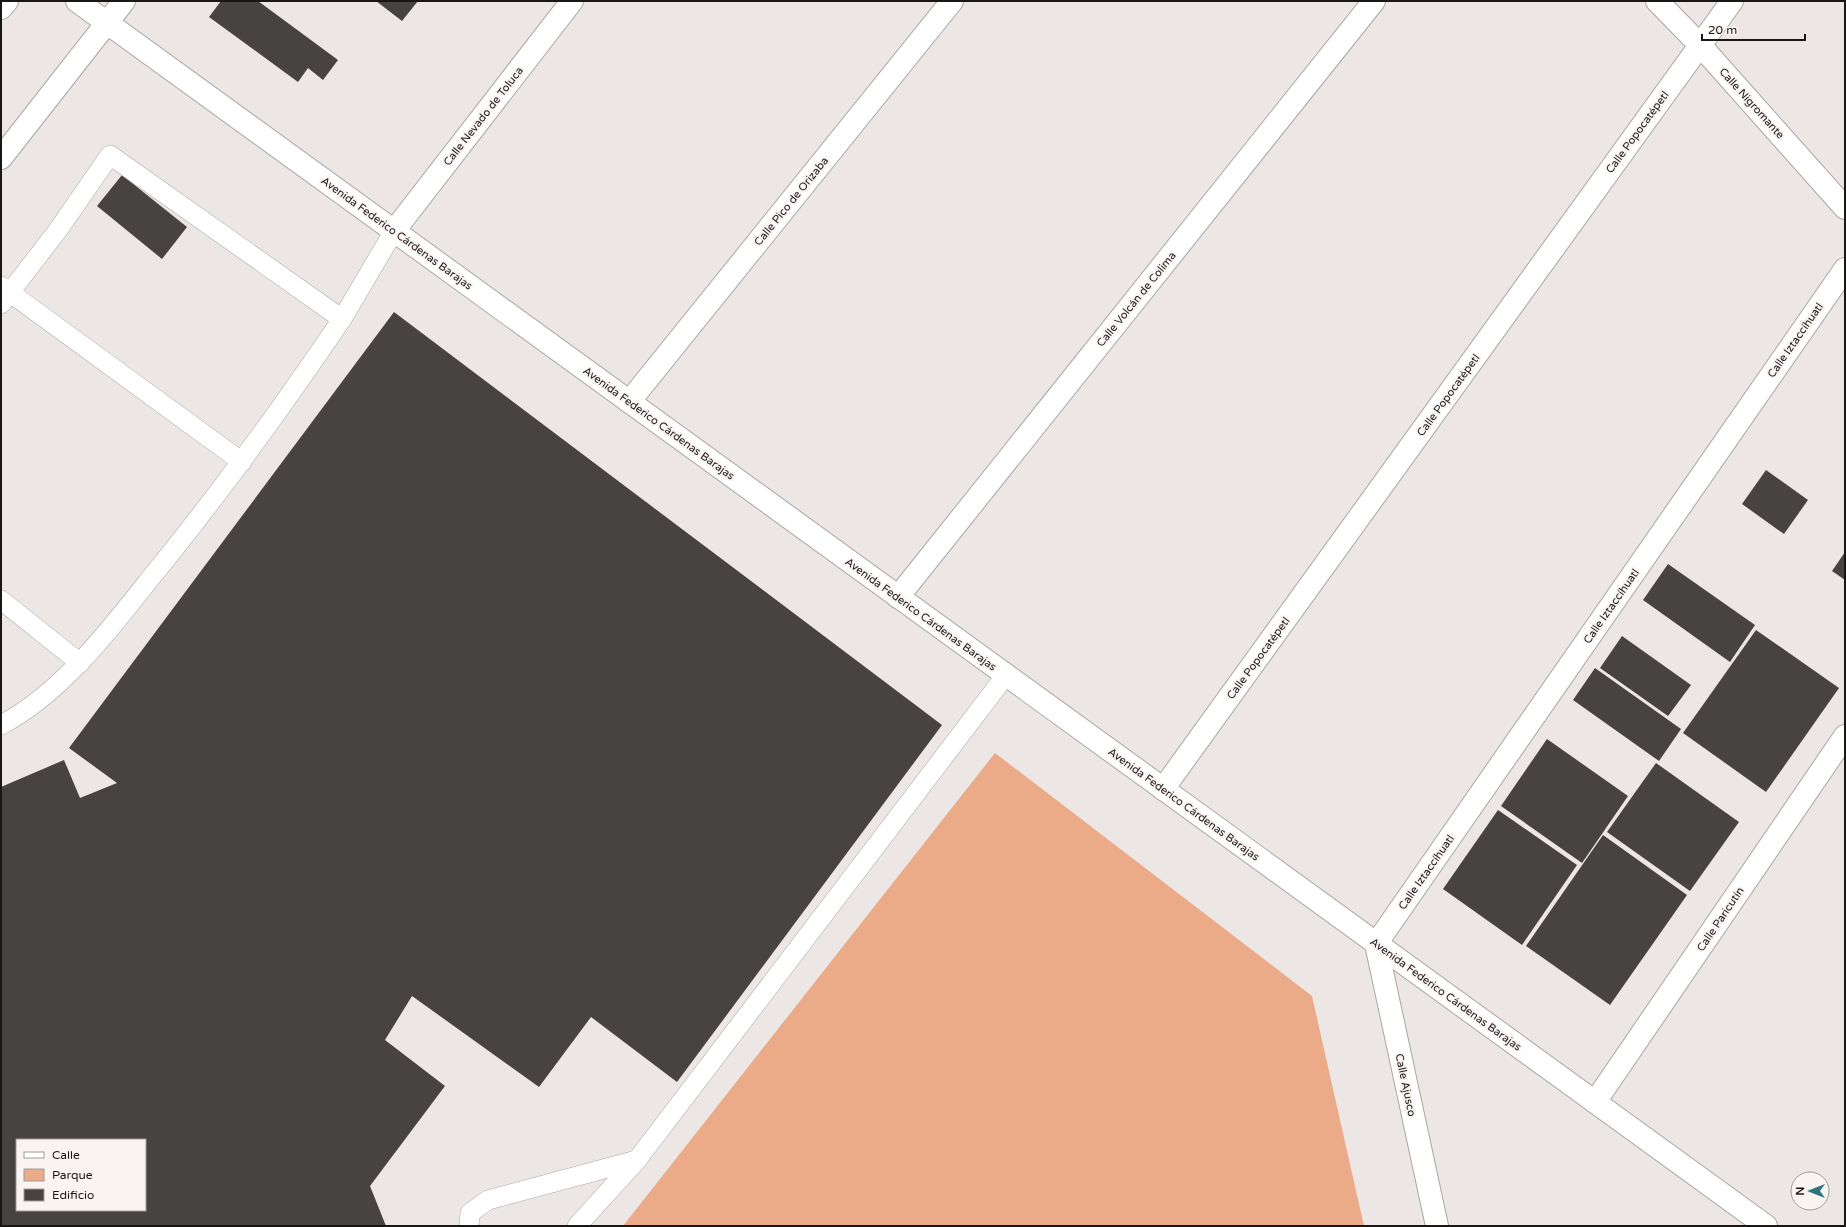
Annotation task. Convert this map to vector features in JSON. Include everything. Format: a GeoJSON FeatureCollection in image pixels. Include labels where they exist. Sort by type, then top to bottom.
{"type":"FeatureCollection","features":[{"type":"Feature","properties":{"kind":"street"},"geometry":{"type":"LineString","coordinates":[[1,8],[6,1]]}},
{"type":"Feature","properties":{"kind":"street","name":"Avenida Federico Cárdenas Barajas"},"geometry":{"type":"LineString","coordinates":[[77,1],[1766,1226]]}},
{"type":"Feature","properties":{"kind":"street"},"geometry":{"type":"LineString","coordinates":[[1,158],[124,1]]}},
{"type":"Feature","properties":{"kind":"street","name":"Calle Nevado de Toluca"},"geometry":{"type":"LineString","coordinates":[[394,231],[572,1]]}},
{"type":"Feature","properties":{"kind":"street","name":"Calle Pico de Orizaba"},"geometry":{"type":"LineString","coordinates":[[630,402],[952,1]]}},
{"type":"Feature","properties":{"kind":"street","name":"Calle Volcán de Colima"},"geometry":{"type":"LineString","coordinates":[[898,597],[1374,1]]}},
{"type":"Feature","properties":{"kind":"street","name":"Calle Nigromante"},"geometry":{"type":"LineString","coordinates":[[1657,1],[1700,45],[1845,208]]}},
{"type":"Feature","properties":{"kind":"street","name":"Calle Popocatépetl"},"geometry":{"type":"LineString","coordinates":[[1163,789],[1732,1]]}},
{"type":"Feature","properties":{"kind":"street","name":"Calle Iztaccíhuatl"},"geometry":{"type":"LineString","coordinates":[[1376,944],[1845,269]]}},
{"type":"Feature","properties":{"kind":"street","name":"Calle Paricutín"},"geometry":{"type":"LineString","coordinates":[[1595,1102],[1845,736]]}},
{"type":"Feature","properties":{"kind":"street","name":"Calle Ajusco"},"geometry":{"type":"LineString","coordinates":[[1376,944],[1437,1226]]}},
{"type":"Feature","properties":{"kind":"lane"},"geometry":{"type":"LineString","coordinates":[[242,462],[4,294],[58,230],[110,155],[342,319]]}},
{"type":"Feature","properties":{"kind":"lane"},"geometry":{"type":"LineString","coordinates":[[1,725],[22,714],[80,663],[189,531],[242,462],[342,319],[394,231]]}},
{"type":"Feature","properties":{"kind":"lane"},"geometry":{"type":"LineString","coordinates":[[1,600],[80,663]]}},
{"type":"Feature","properties":{"kind":"lane"},"geometry":{"type":"LineString","coordinates":[[577,1226],[637,1160],[1006,675]]}},
{"type":"Feature","properties":{"kind":"lane"},"geometry":{"type":"LineString","coordinates":[[469,1226],[470,1214],[488,1200],[637,1160]]}},
{"type":"Feature","properties":{"kind":"green space"},"geometry":{"type":"Polygon","coordinates":[[[995,753],[1312,996],[1364,1226],[623,1226],[995,753]]]}},
{"type":"Feature","properties":{"kind":"building"},"geometry":{"type":"Polygon","coordinates":[[[221,1],[258,1],[338,60],[323,80],[308,68],[298,82],[209,17],[221,1]]]}},
{"type":"Feature","properties":{"kind":"building"},"geometry":{"type":"Polygon","coordinates":[[[376,1],[418,1],[402,21],[376,1]]]}},
{"type":"Feature","properties":{"kind":"building"},"geometry":{"type":"Polygon","coordinates":[[[122,175],[187,227],[162,259],[97,206],[122,175]]]}},
{"type":"Feature","properties":{"kind":"building"},"geometry":{"type":"Polygon","coordinates":[[[394,312],[942,725],[677,1082],[591,1017],[539,1087],[412,996],[385,1040],[445,1086],[370,1186],[386,1226],[1,1226],[1,787],[64,760],[80,798],[117,783],[69,748],[394,312]]]}},
{"type":"Feature","properties":{"kind":"building"},"geometry":{"type":"Polygon","coordinates":[[[1766,470],[1808,500],[1784,534],[1742,504],[1766,470]]]}},
{"type":"Feature","properties":{"kind":"building"},"geometry":{"type":"Polygon","coordinates":[[[1845,552],[1845,580],[1832,571],[1845,552]]]}},
{"type":"Feature","properties":{"kind":"building"},"geometry":{"type":"Polygon","coordinates":[[[1668,564],[1755,625],[1730,662],[1643,600],[1668,564]]]}},
{"type":"Feature","properties":{"kind":"building"},"geometry":{"type":"Polygon","coordinates":[[[1756,630],[1839,688],[1766,792],[1683,733],[1756,630]]]}},
{"type":"Feature","properties":{"kind":"building"},"geometry":{"type":"Polygon","coordinates":[[[1622,636],[1691,685],[1668,716],[1600,668],[1622,636]]]}},
{"type":"Feature","properties":{"kind":"building"},"geometry":{"type":"Polygon","coordinates":[[[1595,668],[1681,729],[1659,761],[1573,700],[1595,668]]]}},
{"type":"Feature","properties":{"kind":"building"},"geometry":{"type":"Polygon","coordinates":[[[1547,739],[1628,796],[1582,863],[1501,806],[1547,739]]]}},
{"type":"Feature","properties":{"kind":"building"},"geometry":{"type":"Polygon","coordinates":[[[1656,763],[1739,822],[1690,891],[1607,832],[1656,763]]]}},
{"type":"Feature","properties":{"kind":"building"},"geometry":{"type":"Polygon","coordinates":[[[1498,810],[1577,865],[1522,945],[1443,889],[1498,810]]]}},
{"type":"Feature","properties":{"kind":"building"},"geometry":{"type":"Polygon","coordinates":[[[1603,835],[1687,895],[1610,1005],[1526,946],[1603,835]]]}}]}
